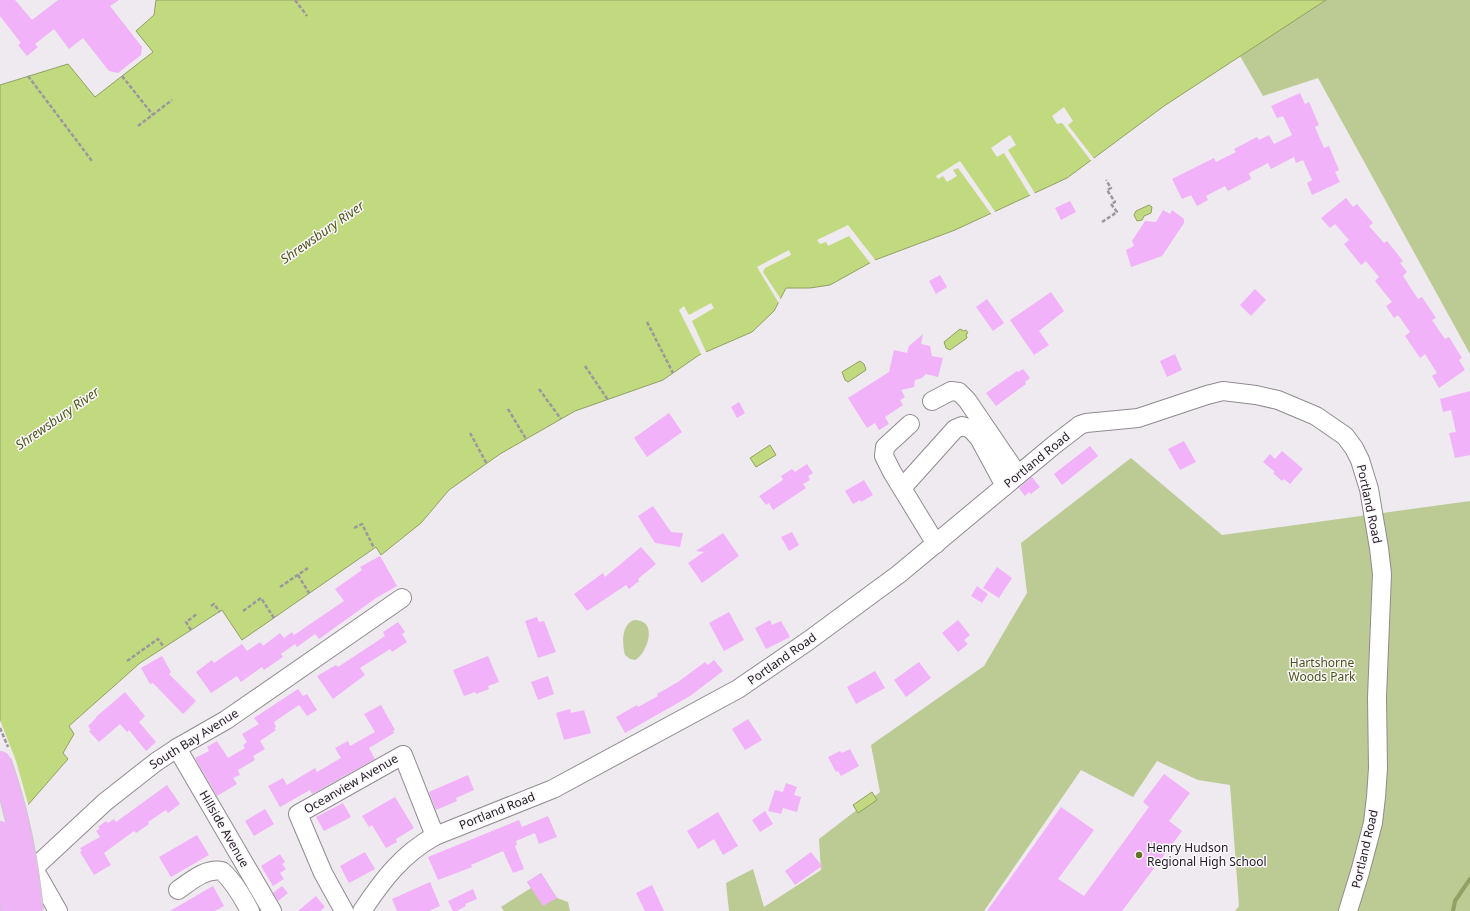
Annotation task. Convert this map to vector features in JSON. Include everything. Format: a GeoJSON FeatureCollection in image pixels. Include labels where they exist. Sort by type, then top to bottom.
{"type":"FeatureCollection","features":[{"type":"Feature","properties":{"kind":"highway"},"geometry":{"type":"LineString","coordinates":[[0,762],[19,828],[29,882],[32,911]]}},
{"type":"Feature","properties":{"kind":"highway"},"geometry":{"type":"LineString","coordinates":[[0,832],[9,883],[12,911]]}},
{"type":"Feature","properties":{"kind":"street"},"geometry":{"type":"LineString","coordinates":[[932,401],[951,391],[959,392],[967,400],[1012,480]]}},
{"type":"Feature","properties":{"kind":"street","name":"Portland Road"},"geometry":{"type":"LineString","coordinates":[[362,911],[396,865],[410,852],[434,836],[553,789],[738,689],[808,641],[899,574],[1080,425],[1086,423],[1138,418],[1207,395],[1222,392],[1256,395],[1278,400],[1316,416],[1345,436],[1360,460],[1365,475],[1379,548],[1382,574],[1377,697],[1378,768],[1373,823],[1348,911]]}},
{"type":"Feature","properties":{"kind":"street"},"geometry":{"type":"LineString","coordinates":[[910,424],[885,447],[884,456],[936,544]]}},
{"type":"Feature","properties":{"kind":"street"},"geometry":{"type":"LineString","coordinates":[[902,488],[955,429],[962,426],[971,429],[1012,480]]}},
{"type":"Feature","properties":{"kind":"street","name":"South Bay Avenue"},"geometry":{"type":"LineString","coordinates":[[0,898],[34,869],[105,802],[156,762],[177,748],[226,720],[402,598]]}},
{"type":"Feature","properties":{"kind":"street","name":"Hillside Avenue"},"geometry":{"type":"LineString","coordinates":[[177,748],[272,911]]}},
{"type":"Feature","properties":{"kind":"street","name":"Oceanview Avenue"},"geometry":{"type":"LineString","coordinates":[[344,911],[322,873],[298,814],[403,755],[434,836]]}},
{"type":"Feature","properties":{"kind":"street"},"geometry":{"type":"LineString","coordinates":[[34,869],[58,911]]}},
{"type":"Feature","properties":{"kind":"street"},"geometry":{"type":"LineString","coordinates":[[178,890],[209,871],[222,871],[228,876],[241,894],[250,911]]}},
{"type":"Feature","properties":{"kind":"path"},"geometry":{"type":"LineString","coordinates":[[295,0],[307,16]]}},
{"type":"Feature","properties":{"kind":"path"},"geometry":{"type":"LineString","coordinates":[[28,76],[92,161]]}},
{"type":"Feature","properties":{"kind":"path"},"geometry":{"type":"LineString","coordinates":[[122,76],[153,115]]}},
{"type":"Feature","properties":{"kind":"path"},"geometry":{"type":"LineString","coordinates":[[138,126],[172,100]]}},
{"type":"Feature","properties":{"kind":"path"},"geometry":{"type":"LineString","coordinates":[[1102,222],[1117,212],[1111,204],[1115,202],[1107,190],[1111,188],[1106,180]]}},
{"type":"Feature","properties":{"kind":"path"},"geometry":{"type":"LineString","coordinates":[[647,322],[673,373]]}},
{"type":"Feature","properties":{"kind":"path"},"geometry":{"type":"LineString","coordinates":[[585,366],[608,400]]}},
{"type":"Feature","properties":{"kind":"path"},"geometry":{"type":"LineString","coordinates":[[540,389],[561,419]]}},
{"type":"Feature","properties":{"kind":"path"},"geometry":{"type":"LineString","coordinates":[[508,409],[526,439]]}},
{"type":"Feature","properties":{"kind":"path"},"geometry":{"type":"LineString","coordinates":[[470,433],[487,464]]}},
{"type":"Feature","properties":{"kind":"path"},"geometry":{"type":"LineString","coordinates":[[354,528],[362,524],[374,548]]}},
{"type":"Feature","properties":{"kind":"path"},"geometry":{"type":"LineString","coordinates":[[280,586],[308,568]]}},
{"type":"Feature","properties":{"kind":"path"},"geometry":{"type":"LineString","coordinates":[[298,575],[309,593]]}},
{"type":"Feature","properties":{"kind":"path"},"geometry":{"type":"LineString","coordinates":[[243,611],[261,598],[274,618]]}},
{"type":"Feature","properties":{"kind":"path"},"geometry":{"type":"LineString","coordinates":[[211,606],[214,604],[220,612]]}},
{"type":"Feature","properties":{"kind":"path"},"geometry":{"type":"LineString","coordinates":[[191,630],[186,622],[197,614]]}},
{"type":"Feature","properties":{"kind":"path"},"geometry":{"type":"LineString","coordinates":[[127,662],[158,639],[164,647]]}},
{"type":"Feature","properties":{"kind":"green space"},"geometry":{"type":"Polygon","coordinates":[[[1326,0],[1470,0],[1470,354],[1318,78],[1263,96],[1240,56],[1326,0]]]}},
{"type":"Feature","properties":{"kind":"green space","name":"Hartshorne Woods Park"},"geometry":{"type":"Polygon","coordinates":[[[1131,458],[1222,535],[1470,501],[1470,911],[1235,911],[1239,906],[1230,785],[1198,780],[1157,761],[1133,797],[1081,770],[984,911],[729,911],[726,883],[753,869],[764,907],[821,870],[819,839],[880,792],[871,745],[984,666],[1027,593],[1021,543],[1131,458]]]}},
{"type":"Feature","properties":{"kind":"green space"},"geometry":{"type":"Polygon","coordinates":[[[634,620],[642,622],[647,626],[649,631],[643,652],[635,660],[630,659],[625,655],[623,645],[625,630],[630,622],[634,620]]]}},
{"type":"Feature","properties":{"kind":"green space"},"geometry":{"type":"Polygon","coordinates":[[[541,873],[557,898],[568,902],[570,911],[504,911],[501,907],[531,888],[527,882],[541,873]]]}},
{"type":"Feature","properties":{"kind":"water","name":"Shrewsbury River"},"geometry":{"type":"Polygon","coordinates":[[[156,0],[1326,0],[1164,106],[1067,178],[955,230],[875,260],[830,285],[810,288],[786,288],[774,311],[752,332],[699,355],[663,380],[575,411],[500,454],[449,490],[421,523],[381,555],[376,547],[242,640],[222,610],[140,663],[69,726],[74,734],[63,753],[68,759],[27,806],[0,829],[0,85],[68,64],[95,97],[153,52],[136,31],[154,15],[156,0]]]}},
{"type":"Feature","properties":{"kind":"water"},"geometry":{"type":"Polygon","coordinates":[[[1149,205],[1152,207],[1151,213],[1144,216],[1142,220],[1137,221],[1134,215],[1136,211],[1149,205]]]}},
{"type":"Feature","properties":{"kind":"water"},"geometry":{"type":"Polygon","coordinates":[[[960,329],[964,331],[966,330],[968,333],[966,334],[967,338],[950,350],[946,348],[944,342],[960,329]]]}},
{"type":"Feature","properties":{"kind":"water"},"geometry":{"type":"Polygon","coordinates":[[[860,361],[864,364],[866,370],[848,382],[845,380],[842,372],[860,361]]]}},
{"type":"Feature","properties":{"kind":"water"},"geometry":{"type":"Polygon","coordinates":[[[770,445],[776,455],[756,467],[750,458],[770,445]]]}},
{"type":"Feature","properties":{"kind":"water"},"geometry":{"type":"Polygon","coordinates":[[[872,792],[877,800],[858,813],[853,805],[872,792]]]}},
{"type":"Feature","properties":{"kind":"pier"},"geometry":{"type":"Polygon","coordinates":[[[1064,107],[1073,121],[1068,125],[1095,160],[1092,162],[1062,123],[1057,124],[1052,116],[1064,107]]]}},
{"type":"Feature","properties":{"kind":"pier"},"geometry":{"type":"Polygon","coordinates":[[[1010,135],[1016,145],[1008,150],[1036,195],[1031,197],[1004,153],[997,157],[991,148],[1010,135]]]}},
{"type":"Feature","properties":{"kind":"pier"},"geometry":{"type":"Polygon","coordinates":[[[960,161],[996,213],[992,215],[958,168],[953,170],[957,176],[947,182],[943,176],[938,179],[936,176],[960,161]]]}},
{"type":"Feature","properties":{"kind":"pier"},"geometry":{"type":"Polygon","coordinates":[[[848,225],[876,261],[871,264],[849,236],[828,246],[826,242],[820,244],[817,240],[848,225]]]}},
{"type":"Feature","properties":{"kind":"pier"},"geometry":{"type":"Polygon","coordinates":[[[789,250],[791,255],[765,268],[763,272],[782,301],[780,305],[757,267],[789,250]]]}},
{"type":"Feature","properties":{"kind":"pier"},"geometry":{"type":"Polygon","coordinates":[[[711,303],[714,308],[692,321],[707,354],[702,356],[679,310],[684,306],[689,315],[711,303]]]}},
{"type":"Feature","properties":{"kind":"pier"},"geometry":{"type":"Polygon","coordinates":[[[0,720],[16,761],[29,807],[0,831],[0,720]]]}},
{"type":"Feature","properties":{"kind":"building"},"geometry":{"type":"Polygon","coordinates":[[[0,0],[15,0],[32,20],[58,0],[119,0],[110,6],[142,47],[141,55],[118,73],[109,71],[83,38],[69,49],[54,29],[35,44],[38,47],[27,56],[18,45],[21,43],[0,16],[0,0]]]}},
{"type":"Feature","properties":{"kind":"building"},"geometry":{"type":"Polygon","coordinates":[[[1300,93],[1305,104],[1309,102],[1319,125],[1315,127],[1324,148],[1329,146],[1339,170],[1335,172],[1340,182],[1312,195],[1307,183],[1312,180],[1303,160],[1296,163],[1294,157],[1271,169],[1268,163],[1249,173],[1251,179],[1228,191],[1225,186],[1206,196],[1208,200],[1197,206],[1191,195],[1182,199],[1172,179],[1214,158],[1216,162],[1236,152],[1234,149],[1257,137],[1259,140],[1269,135],[1274,144],[1292,135],[1283,116],[1277,118],[1271,106],[1300,93]]]}},
{"type":"Feature","properties":{"kind":"building"},"geometry":{"type":"Polygon","coordinates":[[[1346,198],[1353,207],[1357,204],[1373,223],[1369,226],[1384,243],[1387,241],[1403,261],[1400,263],[1407,272],[1403,276],[1418,299],[1422,297],[1436,318],[1432,320],[1445,339],[1449,337],[1462,358],[1459,360],[1465,370],[1439,388],[1432,376],[1437,373],[1425,354],[1420,358],[1405,336],[1410,332],[1398,315],[1394,318],[1386,306],[1392,302],[1375,281],[1379,277],[1366,261],[1361,265],[1344,244],[1349,240],[1335,224],[1330,228],[1321,218],[1346,198]]]}},
{"type":"Feature","properties":{"kind":"building"},"geometry":{"type":"Polygon","coordinates":[[[1070,201],[1076,212],[1061,220],[1055,208],[1070,201]]]}},
{"type":"Feature","properties":{"kind":"building"},"geometry":{"type":"Polygon","coordinates":[[[1163,210],[1170,214],[1172,210],[1184,219],[1184,223],[1162,256],[1131,267],[1126,250],[1134,246],[1132,241],[1145,221],[1156,222],[1163,210]]]}},
{"type":"Feature","properties":{"kind":"building"},"geometry":{"type":"Polygon","coordinates":[[[940,275],[947,287],[936,294],[929,281],[940,275]]]}},
{"type":"Feature","properties":{"kind":"building"},"geometry":{"type":"Polygon","coordinates":[[[1255,289],[1266,300],[1251,316],[1240,305],[1255,289]]]}},
{"type":"Feature","properties":{"kind":"building"},"geometry":{"type":"Polygon","coordinates":[[[1051,292],[1064,311],[1039,331],[1049,345],[1034,355],[1010,320],[1051,292]]]}},
{"type":"Feature","properties":{"kind":"building"},"geometry":{"type":"Polygon","coordinates":[[[987,299],[1004,323],[993,331],[976,307],[987,299]]]}},
{"type":"Feature","properties":{"kind":"building"},"geometry":{"type":"Polygon","coordinates":[[[923,334],[921,344],[930,346],[932,356],[943,358],[938,377],[926,374],[922,378],[915,380],[914,387],[901,390],[905,397],[900,400],[903,405],[885,417],[889,424],[879,430],[875,423],[867,428],[848,398],[889,372],[894,350],[907,353],[909,346],[923,334]]]}},
{"type":"Feature","properties":{"kind":"building"},"geometry":{"type":"Polygon","coordinates":[[[1175,354],[1182,370],[1167,377],[1160,361],[1175,354]]]}},
{"type":"Feature","properties":{"kind":"building"},"geometry":{"type":"Polygon","coordinates":[[[1023,369],[1030,378],[1025,382],[1026,384],[996,406],[986,393],[1017,371],[1018,372],[1023,369]]]}},
{"type":"Feature","properties":{"kind":"building"},"geometry":{"type":"Polygon","coordinates":[[[1470,391],[1470,455],[1455,458],[1449,433],[1456,432],[1451,410],[1443,412],[1440,399],[1470,391]]]}},
{"type":"Feature","properties":{"kind":"building"},"geometry":{"type":"Polygon","coordinates":[[[739,402],[745,413],[737,418],[731,407],[739,402]]]}},
{"type":"Feature","properties":{"kind":"building"},"geometry":{"type":"Polygon","coordinates":[[[669,413],[682,432],[647,457],[634,438],[669,413]]]}},
{"type":"Feature","properties":{"kind":"building"},"geometry":{"type":"Polygon","coordinates":[[[1184,441],[1196,462],[1180,470],[1168,449],[1184,441]]]}},
{"type":"Feature","properties":{"kind":"building"},"geometry":{"type":"Polygon","coordinates":[[[1090,446],[1098,456],[1062,485],[1054,474],[1090,446]]]}},
{"type":"Feature","properties":{"kind":"building"},"geometry":{"type":"Polygon","coordinates":[[[1282,451],[1303,469],[1290,484],[1284,479],[1282,481],[1273,473],[1275,472],[1263,462],[1270,454],[1275,459],[1282,451]]]}},
{"type":"Feature","properties":{"kind":"building"},"geometry":{"type":"Polygon","coordinates":[[[807,464],[813,473],[808,476],[810,480],[803,484],[806,488],[773,510],[769,503],[766,505],[759,496],[783,480],[781,476],[792,469],[795,472],[807,464]]]}},
{"type":"Feature","properties":{"kind":"building"},"geometry":{"type":"Polygon","coordinates":[[[1032,477],[1040,487],[1031,494],[1029,492],[1025,496],[1019,488],[1032,477]]]}},
{"type":"Feature","properties":{"kind":"building"},"geometry":{"type":"Polygon","coordinates":[[[864,480],[873,495],[861,502],[860,500],[853,504],[845,491],[864,480]]]}},
{"type":"Feature","properties":{"kind":"building"},"geometry":{"type":"Polygon","coordinates":[[[653,506],[671,532],[683,533],[680,547],[655,543],[638,516],[653,506]]]}},
{"type":"Feature","properties":{"kind":"building"},"geometry":{"type":"Polygon","coordinates":[[[792,532],[799,545],[789,551],[781,537],[792,532]]]}},
{"type":"Feature","properties":{"kind":"building"},"geometry":{"type":"Polygon","coordinates":[[[723,533],[739,556],[702,583],[688,563],[704,552],[696,551],[723,533]]]}},
{"type":"Feature","properties":{"kind":"building"},"geometry":{"type":"Polygon","coordinates":[[[641,547],[656,564],[638,579],[639,581],[629,589],[626,585],[587,611],[574,594],[603,573],[605,577],[641,547]]]}},
{"type":"Feature","properties":{"kind":"building"},"geometry":{"type":"Polygon","coordinates":[[[380,556],[397,586],[376,598],[319,639],[315,634],[297,647],[295,644],[281,654],[283,657],[264,670],[262,667],[241,682],[237,676],[211,693],[196,672],[212,660],[214,663],[242,644],[247,651],[260,642],[263,646],[280,633],[284,638],[292,632],[294,635],[344,601],[335,589],[362,570],[360,567],[380,556]]]}},
{"type":"Feature","properties":{"kind":"building"},"geometry":{"type":"Polygon","coordinates":[[[997,567],[1012,578],[999,598],[983,588],[997,567]]]}},
{"type":"Feature","properties":{"kind":"building"},"geometry":{"type":"Polygon","coordinates":[[[977,586],[988,594],[982,603],[971,596],[977,586]]]}},
{"type":"Feature","properties":{"kind":"building"},"geometry":{"type":"Polygon","coordinates":[[[729,612],[744,640],[724,651],[709,623],[729,612]]]}},
{"type":"Feature","properties":{"kind":"building"},"geometry":{"type":"Polygon","coordinates":[[[537,617],[539,622],[544,621],[556,652],[538,658],[525,621],[537,617]]]}},
{"type":"Feature","properties":{"kind":"building"},"geometry":{"type":"Polygon","coordinates":[[[770,620],[772,625],[781,621],[790,637],[766,649],[755,628],[770,620]]]}},
{"type":"Feature","properties":{"kind":"building"},"geometry":{"type":"Polygon","coordinates":[[[958,620],[970,635],[964,640],[968,644],[958,652],[942,633],[958,620]]]}},
{"type":"Feature","properties":{"kind":"building"},"geometry":{"type":"Polygon","coordinates":[[[398,622],[405,632],[402,634],[407,642],[392,652],[390,649],[360,668],[365,675],[333,699],[317,676],[336,665],[338,667],[385,636],[383,632],[398,622]]]}},
{"type":"Feature","properties":{"kind":"building"},"geometry":{"type":"Polygon","coordinates":[[[162,656],[171,672],[169,674],[196,701],[183,714],[153,683],[150,684],[141,668],[162,656]]]}},
{"type":"Feature","properties":{"kind":"building"},"geometry":{"type":"Polygon","coordinates":[[[488,656],[499,682],[488,686],[489,689],[476,694],[475,692],[464,696],[453,670],[488,656]]]}},
{"type":"Feature","properties":{"kind":"building"},"geometry":{"type":"Polygon","coordinates":[[[714,660],[723,671],[690,696],[625,733],[616,717],[637,705],[638,707],[658,696],[657,694],[678,682],[705,662],[708,665],[714,660]]]}},
{"type":"Feature","properties":{"kind":"building"},"geometry":{"type":"Polygon","coordinates":[[[919,662],[931,678],[906,697],[894,680],[919,662]]]}},
{"type":"Feature","properties":{"kind":"building"},"geometry":{"type":"Polygon","coordinates":[[[875,671],[885,688],[856,704],[847,687],[875,671]]]}},
{"type":"Feature","properties":{"kind":"building"},"geometry":{"type":"Polygon","coordinates":[[[548,676],[554,694],[538,700],[531,682],[548,676]]]}},
{"type":"Feature","properties":{"kind":"building"},"geometry":{"type":"Polygon","coordinates":[[[298,689],[303,696],[307,694],[317,710],[307,716],[299,705],[274,722],[276,727],[274,728],[276,730],[260,741],[265,749],[253,756],[255,760],[238,770],[240,775],[233,778],[237,784],[217,796],[195,758],[209,751],[207,747],[217,741],[228,758],[245,748],[243,745],[247,742],[242,734],[259,724],[254,718],[298,689]]]}},
{"type":"Feature","properties":{"kind":"building"},"geometry":{"type":"Polygon","coordinates":[[[125,692],[145,716],[139,722],[156,742],[146,751],[129,730],[127,732],[120,724],[99,742],[89,731],[91,730],[88,726],[96,717],[125,692]]]}},
{"type":"Feature","properties":{"kind":"building"},"geometry":{"type":"Polygon","coordinates":[[[381,705],[395,730],[393,731],[394,733],[369,748],[375,759],[312,794],[310,790],[280,807],[268,786],[283,778],[287,785],[315,768],[317,772],[341,758],[335,748],[348,741],[350,746],[375,732],[364,714],[381,705]]]}},
{"type":"Feature","properties":{"kind":"building"},"geometry":{"type":"Polygon","coordinates":[[[570,709],[571,713],[584,710],[591,733],[564,740],[556,713],[570,709]]]}},
{"type":"Feature","properties":{"kind":"building"},"geometry":{"type":"Polygon","coordinates":[[[748,719],[762,740],[745,750],[732,729],[748,719]]]}},
{"type":"Feature","properties":{"kind":"building"},"geometry":{"type":"Polygon","coordinates":[[[850,749],[859,766],[841,776],[838,771],[836,772],[828,757],[840,751],[842,753],[850,749]]]}},
{"type":"Feature","properties":{"kind":"building","name":"Henry Hudson Regional High School"},"geometry":{"type":"Polygon","coordinates":[[[1164,774],[1190,793],[1169,821],[1182,831],[1122,911],[987,911],[1061,807],[1094,830],[1058,879],[1084,896],[1149,807],[1143,802],[1164,774]]]}},
{"type":"Feature","properties":{"kind":"building"},"geometry":{"type":"Polygon","coordinates":[[[468,775],[474,790],[456,798],[457,801],[436,810],[429,792],[468,775]]]}},
{"type":"Feature","properties":{"kind":"building"},"geometry":{"type":"Polygon","coordinates":[[[786,783],[797,787],[794,795],[801,797],[797,812],[783,808],[781,814],[768,811],[775,790],[783,792],[786,783]]]}},
{"type":"Feature","properties":{"kind":"building"},"geometry":{"type":"Polygon","coordinates":[[[167,785],[180,804],[168,813],[166,810],[148,822],[149,824],[136,833],[134,831],[104,853],[111,865],[94,875],[80,852],[82,851],[80,848],[100,837],[96,831],[100,829],[98,827],[106,821],[108,823],[114,819],[116,822],[167,785]]]}},
{"type":"Feature","properties":{"kind":"building"},"geometry":{"type":"Polygon","coordinates":[[[395,797],[414,828],[396,839],[397,842],[386,848],[372,825],[369,827],[362,816],[395,797]]]}},
{"type":"Feature","properties":{"kind":"building"},"geometry":{"type":"Polygon","coordinates":[[[343,803],[351,817],[324,831],[316,817],[343,803]]]}},
{"type":"Feature","properties":{"kind":"building"},"geometry":{"type":"Polygon","coordinates":[[[265,809],[274,824],[254,836],[245,821],[265,809]]]}},
{"type":"Feature","properties":{"kind":"building"},"geometry":{"type":"Polygon","coordinates":[[[765,811],[773,824],[760,832],[752,820],[765,811]]]}},
{"type":"Feature","properties":{"kind":"building"},"geometry":{"type":"Polygon","coordinates":[[[718,812],[738,846],[723,855],[714,839],[698,849],[687,831],[718,812]]]}},
{"type":"Feature","properties":{"kind":"building"},"geometry":{"type":"Polygon","coordinates":[[[548,816],[557,837],[539,844],[535,833],[516,841],[517,845],[515,846],[524,869],[513,873],[503,851],[471,865],[472,867],[438,880],[428,857],[519,820],[522,827],[548,816]]]}},
{"type":"Feature","properties":{"kind":"building"},"geometry":{"type":"Polygon","coordinates":[[[197,835],[209,855],[171,877],[159,857],[197,835]]]}},
{"type":"Feature","properties":{"kind":"building"},"geometry":{"type":"Polygon","coordinates":[[[365,852],[375,869],[349,883],[340,866],[365,852]]]}},
{"type":"Feature","properties":{"kind":"building"},"geometry":{"type":"Polygon","coordinates":[[[811,852],[822,866],[795,885],[785,871],[811,852]]]}},
{"type":"Feature","properties":{"kind":"building"},"geometry":{"type":"Polygon","coordinates":[[[280,854],[285,862],[282,864],[286,869],[280,873],[284,879],[273,886],[261,866],[280,854]]]}},
{"type":"Feature","properties":{"kind":"building"},"geometry":{"type":"Polygon","coordinates":[[[541,873],[557,898],[543,906],[527,882],[541,873]]]}},
{"type":"Feature","properties":{"kind":"building"},"geometry":{"type":"Polygon","coordinates":[[[430,882],[440,906],[429,911],[397,911],[392,899],[430,882]]]}},
{"type":"Feature","properties":{"kind":"building"},"geometry":{"type":"Polygon","coordinates":[[[652,885],[664,911],[645,911],[636,893],[652,885]]]}},
{"type":"Feature","properties":{"kind":"building"},"geometry":{"type":"Polygon","coordinates":[[[213,886],[224,906],[215,911],[170,911],[213,886]]]}},
{"type":"Feature","properties":{"kind":"building"},"geometry":{"type":"Polygon","coordinates":[[[282,886],[288,893],[278,901],[273,893],[282,886]]]}},
{"type":"Feature","properties":{"kind":"building"},"geometry":{"type":"Polygon","coordinates":[[[473,889],[477,899],[465,904],[466,906],[457,911],[453,911],[448,901],[473,889]]]}},
{"type":"Feature","properties":{"kind":"building"},"geometry":{"type":"Polygon","coordinates":[[[316,896],[325,907],[320,911],[298,911],[316,896]]]}},
{"type":"Feature","properties":{"kind":"waterway"},"geometry":{"type":"LineString","coordinates":[[1453,911],[1455,901],[1470,879]]}},
{"type":"Feature","properties":{"kind":"place","name":"Henry Hudson Regional High School"},"geometry":{"type":"Point","coordinates":[1139,855]}}]}
